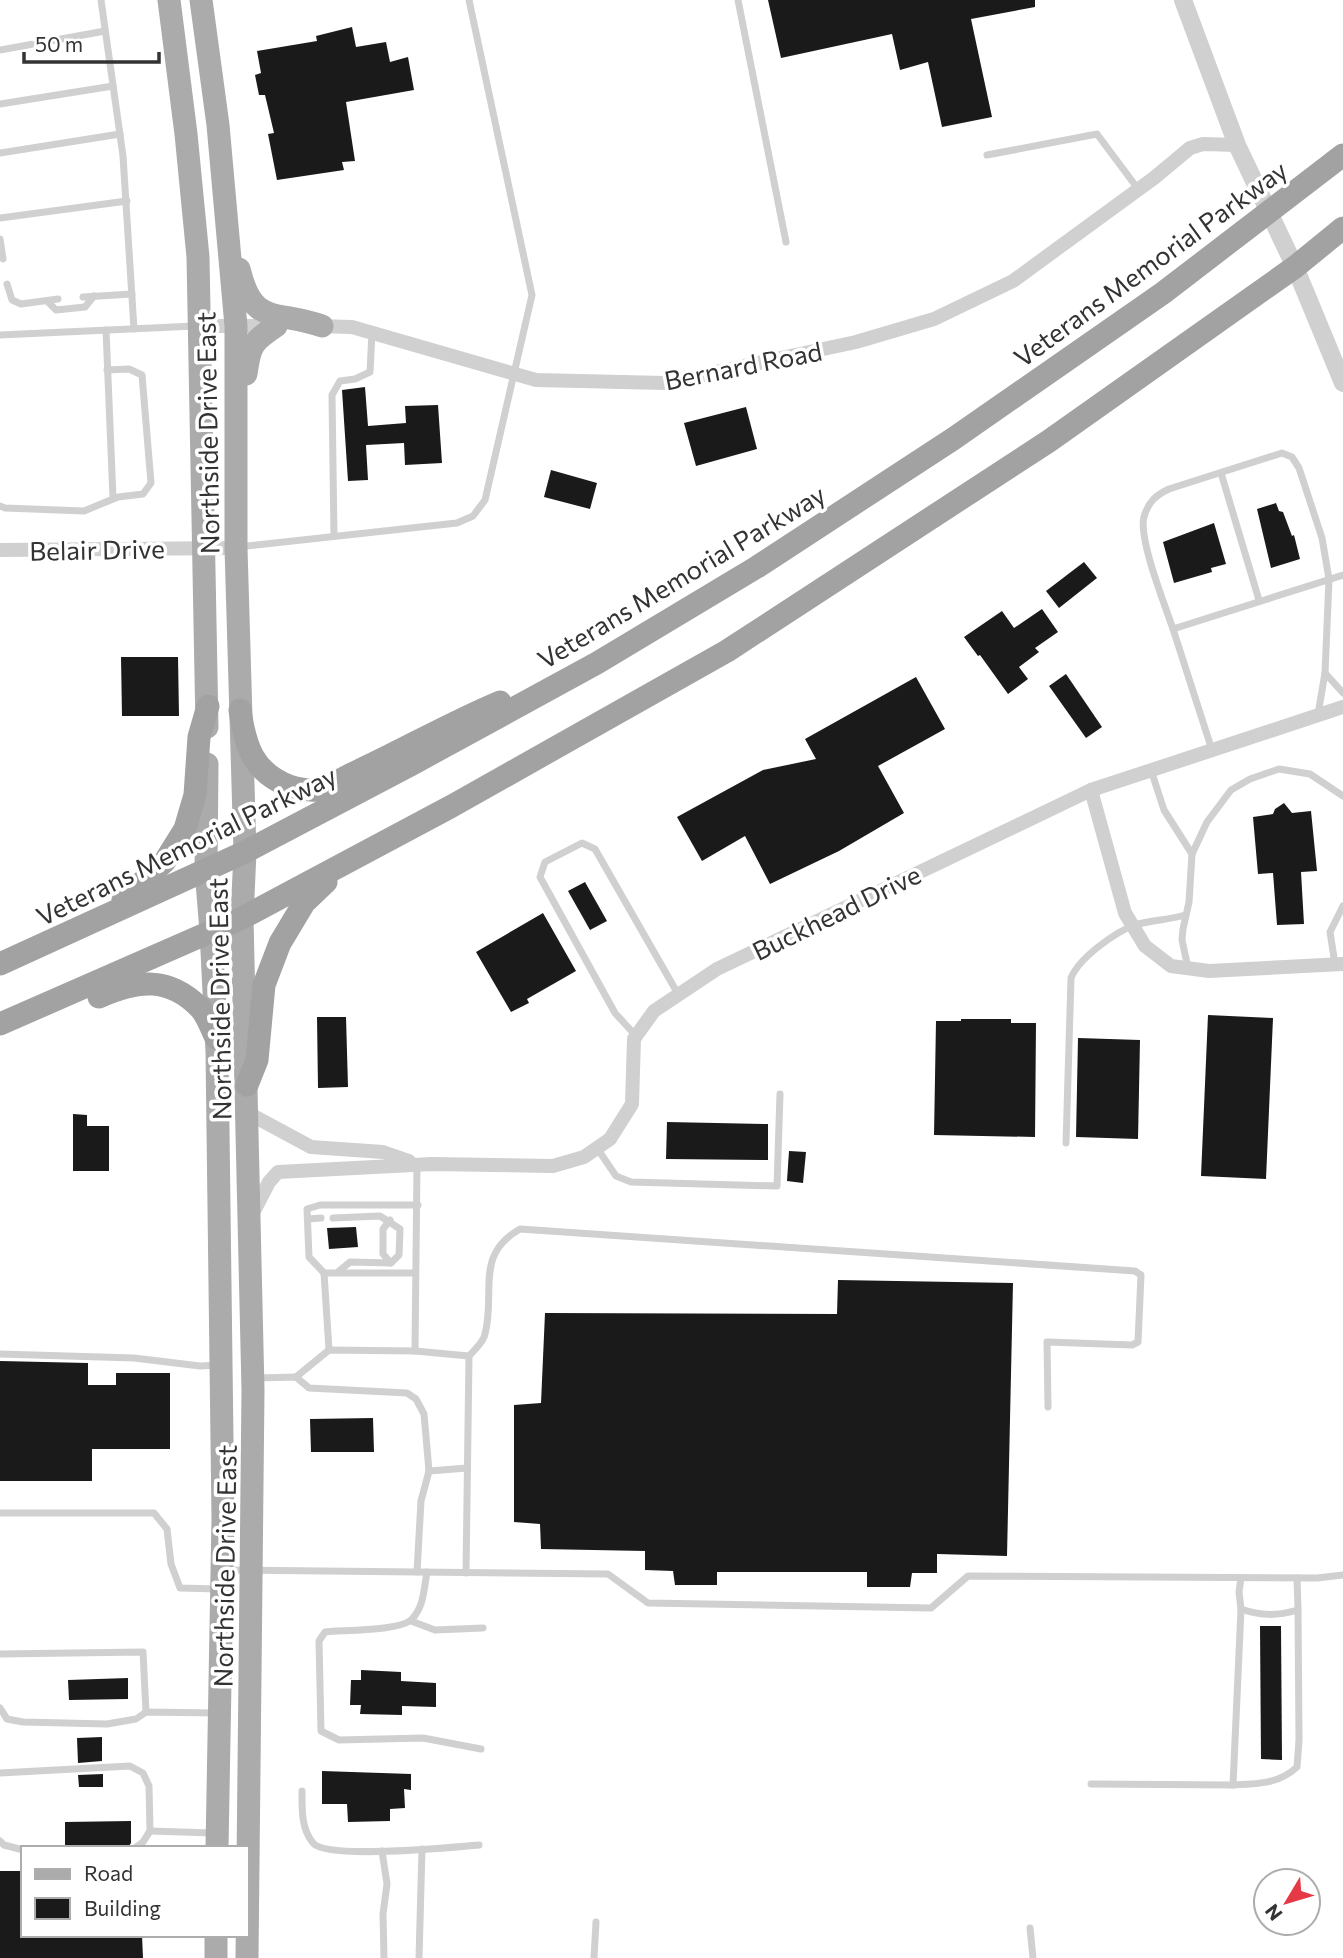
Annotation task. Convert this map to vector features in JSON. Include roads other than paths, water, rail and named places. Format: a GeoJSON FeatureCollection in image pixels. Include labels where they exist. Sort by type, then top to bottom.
{"type":"FeatureCollection","features":[{"type":"Feature","properties":{"kind":"highway","name":"Veterans Memorial Parkway"},"geometry":{"type":"LineString","coordinates":[[0,964],[245,852],[597,663],[757,567],[953,439],[1163,293],[1343,155]]}},
{"type":"Feature","properties":{"kind":"highway"},"geometry":{"type":"LineString","coordinates":[[0,1024],[242,918],[452,806],[727,651],[1049,441],[1295,267],[1343,228]]}},
{"type":"Feature","properties":{"kind":"highway"},"geometry":{"type":"LineString","coordinates":[[240,710],[244,739],[257,765],[275,780],[294,788],[315,790],[385,758],[459,719],[597,663]]}},
{"type":"Feature","properties":{"kind":"highway"},"geometry":{"type":"LineString","coordinates":[[103,917],[165,861],[185,829],[195,795],[199,737],[208,706]]}},
{"type":"Feature","properties":{"kind":"highway"},"geometry":{"type":"LineString","coordinates":[[247,1085],[257,1060],[264,985],[280,943],[304,903],[346,863]]}},
{"type":"Feature","properties":{"kind":"highway"},"geometry":{"type":"LineString","coordinates":[[0,1040],[121,987],[141,983],[161,984],[202,1009],[216,1038]]}},
{"type":"Feature","properties":{"kind":"main road","name":"Northside Drive East"},"geometry":{"type":"LineString","coordinates":[[169,0],[198,257],[208,706],[206,870],[216,1038],[221,1365],[222,1579],[218,1840]]}},
{"type":"Feature","properties":{"kind":"main road","name":"Northside Drive East"},"geometry":{"type":"LineString","coordinates":[[201,0],[218,125],[236,326],[236,548],[245,852],[242,918],[253,1378],[248,1861]]}},
{"type":"Feature","properties":{"kind":"main road"},"geometry":{"type":"LineString","coordinates":[[228,241],[245,293],[265,314],[306,320],[321,326]]}},
{"type":"Feature","properties":{"kind":"main road"},"geometry":{"type":"LineString","coordinates":[[236,484],[244,458],[244,391],[249,351],[255,340],[276,326]]}},
{"type":"Feature","properties":{"kind":"main road"},"geometry":{"type":"LineString","coordinates":[[216,1937],[216,1958]]}},
{"type":"Feature","properties":{"kind":"main road","name":"Northside Drive East"},"geometry":{"type":"LineString","coordinates":[[247,1937],[247,1958]]}},
{"type":"Feature","properties":{"kind":"street"},"geometry":{"type":"LineString","coordinates":[[1183,0],[1237,145],[1295,267],[1343,383]]}},
{"type":"Feature","properties":{"kind":"street","name":"Bernard Road"},"geometry":{"type":"LineString","coordinates":[[199,326],[352,327],[536,380],[665,383],[856,342],[934,318],[1013,281],[1139,189],[1190,148],[1203,144],[1237,145]]}},
{"type":"Feature","properties":{"kind":"street","name":"Belair Drive"},"geometry":{"type":"LineString","coordinates":[[0,550],[236,548]]}},
{"type":"Feature","properties":{"kind":"street","name":"Buckhead Drive"},"geometry":{"type":"LineString","coordinates":[[636,1036],[654,1011],[717,969],[1091,790],[1343,707]]}},
{"type":"Feature","properties":{"kind":"street"},"geometry":{"type":"LineString","coordinates":[[1091,790],[1125,913],[1145,946],[1171,966],[1209,971],[1339,964]]}},
{"type":"Feature","properties":{"kind":"street"},"geometry":{"type":"LineString","coordinates":[[249,1219],[278,1172],[417,1164],[553,1167],[584,1157],[610,1139],[632,1104],[636,1036]]}},
{"type":"Feature","properties":{"kind":"street"},"geometry":{"type":"LineString","coordinates":[[248,1113],[311,1147],[383,1152],[417,1164]]}},
{"type":"Feature","properties":{"kind":"lane"},"geometry":{"type":"LineString","coordinates":[[101,0],[127,201],[134,329]]}},
{"type":"Feature","properties":{"kind":"lane"},"geometry":{"type":"LineString","coordinates":[[236,548],[457,523],[473,516],[485,500],[531,295],[469,0]]}},
{"type":"Feature","properties":{"kind":"lane"},"geometry":{"type":"LineString","coordinates":[[737,0],[786,242]]}},
{"type":"Feature","properties":{"kind":"lane"},"geometry":{"type":"LineString","coordinates":[[0,50],[105,31]]}},
{"type":"Feature","properties":{"kind":"lane"},"geometry":{"type":"LineString","coordinates":[[0,104],[113,86]]}},
{"type":"Feature","properties":{"kind":"lane"},"geometry":{"type":"LineString","coordinates":[[0,153],[120,134]]}},
{"type":"Feature","properties":{"kind":"lane"},"geometry":{"type":"LineString","coordinates":[[987,155],[1097,134],[1139,189]]}},
{"type":"Feature","properties":{"kind":"lane"},"geometry":{"type":"LineString","coordinates":[[0,218],[127,201]]}},
{"type":"Feature","properties":{"kind":"lane"},"geometry":{"type":"LineString","coordinates":[[0,239],[3,259]]}},
{"type":"Feature","properties":{"kind":"lane"},"geometry":{"type":"LineString","coordinates":[[7,284],[12,300]]}},
{"type":"Feature","properties":{"kind":"lane"},"geometry":{"type":"LineString","coordinates":[[0,293],[21,304],[58,299]]}},
{"type":"Feature","properties":{"kind":"lane"},"geometry":{"type":"LineString","coordinates":[[83,297],[132,294]]}},
{"type":"Feature","properties":{"kind":"lane"},"geometry":{"type":"LineString","coordinates":[[47,301],[56,310],[85,307],[94,296]]}},
{"type":"Feature","properties":{"kind":"lane"},"geometry":{"type":"LineString","coordinates":[[0,335],[199,326]]}},
{"type":"Feature","properties":{"kind":"lane"},"geometry":{"type":"LineString","coordinates":[[106,330],[113,498]]}},
{"type":"Feature","properties":{"kind":"lane"},"geometry":{"type":"LineString","coordinates":[[334,537],[332,395],[340,381],[355,379],[370,372],[372,332]]}},
{"type":"Feature","properties":{"kind":"lane"},"geometry":{"type":"LineString","coordinates":[[0,506],[85,511],[113,498],[143,494],[151,483],[142,375],[129,369],[107,370]]}},
{"type":"Feature","properties":{"kind":"lane"},"geometry":{"type":"LineString","coordinates":[[1212,750],[1144,539],[1143,519],[1156,496],[1169,489],[1282,453],[1292,457],[1299,468],[1322,538],[1329,579],[1325,673],[1318,715]]}},
{"type":"Feature","properties":{"kind":"lane"},"geometry":{"type":"LineString","coordinates":[[1222,472],[1259,600]]}},
{"type":"Feature","properties":{"kind":"lane"},"geometry":{"type":"LineString","coordinates":[[1173,629],[1343,575]]}},
{"type":"Feature","properties":{"kind":"lane"},"geometry":{"type":"LineString","coordinates":[[1325,673],[1343,693]]}},
{"type":"Feature","properties":{"kind":"lane"},"geometry":{"type":"LineString","coordinates":[[1188,968],[1182,940],[1189,902],[1192,854],[1207,822],[1231,790],[1250,779],[1279,769],[1310,774],[1343,796]]}},
{"type":"Feature","properties":{"kind":"lane"},"geometry":{"type":"LineString","coordinates":[[1151,770],[1164,810],[1192,854]]}},
{"type":"Feature","properties":{"kind":"lane"},"geometry":{"type":"LineString","coordinates":[[636,1036],[615,1013],[540,877],[545,862],[583,843],[595,849],[679,995]]}},
{"type":"Feature","properties":{"kind":"lane"},"geometry":{"type":"LineString","coordinates":[[1339,964],[1330,932],[1343,906]]}},
{"type":"Feature","properties":{"kind":"lane"},"geometry":{"type":"LineString","coordinates":[[1066,1143],[1071,978],[1076,967],[1089,953],[1133,926],[1185,915]]}},
{"type":"Feature","properties":{"kind":"lane"},"geometry":{"type":"LineString","coordinates":[[597,1148],[616,1176],[631,1182],[777,1186],[780,1094]]}},
{"type":"Feature","properties":{"kind":"lane"},"geometry":{"type":"LineString","coordinates":[[415,1351],[417,1164]]}},
{"type":"Feature","properties":{"kind":"lane"},"geometry":{"type":"LineString","coordinates":[[329,1350],[324,1273],[309,1257],[307,1209],[320,1205],[418,1205]]}},
{"type":"Feature","properties":{"kind":"lane"},"geometry":{"type":"LineString","coordinates":[[333,1218],[380,1216],[400,1229],[399,1255],[391,1263],[351,1262],[337,1273]]}},
{"type":"Feature","properties":{"kind":"lane"},"geometry":{"type":"LineString","coordinates":[[308,1219],[321,1218]]}},
{"type":"Feature","properties":{"kind":"lane"},"geometry":{"type":"LineString","coordinates":[[390,1220],[383,1229],[383,1254],[391,1263]]}},
{"type":"Feature","properties":{"kind":"lane"},"geometry":{"type":"LineString","coordinates":[[466,1573],[469,1356],[485,1336],[491,1260],[506,1237],[520,1229],[1135,1271],[1141,1275],[1139,1342],[1132,1345],[1046,1342],[1048,1407]]}},
{"type":"Feature","properties":{"kind":"lane"},"geometry":{"type":"LineString","coordinates":[[324,1273],[415,1273]]}},
{"type":"Feature","properties":{"kind":"lane"},"geometry":{"type":"LineString","coordinates":[[253,1378],[296,1377],[329,1350],[415,1351],[469,1356]]}},
{"type":"Feature","properties":{"kind":"lane"},"geometry":{"type":"LineString","coordinates":[[0,1354],[134,1358],[200,1366],[221,1365]]}},
{"type":"Feature","properties":{"kind":"lane"},"geometry":{"type":"LineString","coordinates":[[296,1377],[309,1388],[407,1393],[416,1399],[424,1414],[429,1471],[421,1501],[417,1572]]}},
{"type":"Feature","properties":{"kind":"lane"},"geometry":{"type":"LineString","coordinates":[[429,1471],[467,1468]]}},
{"type":"Feature","properties":{"kind":"lane"},"geometry":{"type":"LineString","coordinates":[[0,1513],[154,1513],[167,1529],[171,1564],[180,1588],[251,1571],[608,1574],[648,1603],[931,1608],[968,1576],[1343,1576]]}},
{"type":"Feature","properties":{"kind":"lane"},"geometry":{"type":"LineString","coordinates":[[427,1573],[422,1602],[411,1621],[394,1628],[325,1632],[319,1641],[321,1731],[339,1740],[424,1738],[481,1749]]}},
{"type":"Feature","properties":{"kind":"lane"},"geometry":{"type":"LineString","coordinates":[[1233,1785],[1241,1578]]}},
{"type":"Feature","properties":{"kind":"lane"},"geometry":{"type":"LineString","coordinates":[[1091,1784],[1265,1783],[1287,1776],[1297,1768],[1297,1578]]}},
{"type":"Feature","properties":{"kind":"lane"},"geometry":{"type":"LineString","coordinates":[[1241,1609],[1259,1615],[1298,1610]]}},
{"type":"Feature","properties":{"kind":"lane"},"geometry":{"type":"LineString","coordinates":[[411,1621],[435,1630],[484,1628]]}},
{"type":"Feature","properties":{"kind":"lane"},"geometry":{"type":"LineString","coordinates":[[0,1654],[143,1652],[146,1712]]}},
{"type":"Feature","properties":{"kind":"lane"},"geometry":{"type":"LineString","coordinates":[[0,1708],[7,1719],[107,1724],[136,1719],[146,1712],[220,1713]]}},
{"type":"Feature","properties":{"kind":"lane"},"geometry":{"type":"LineString","coordinates":[[0,1773],[130,1766],[143,1773],[149,1786],[150,1831],[138,1846]]}},
{"type":"Feature","properties":{"kind":"lane"},"geometry":{"type":"LineString","coordinates":[[302,1791],[303,1819],[312,1842],[319,1849],[351,1852],[479,1844]]}},
{"type":"Feature","properties":{"kind":"lane"},"geometry":{"type":"LineString","coordinates":[[150,1831],[218,1840]]}},
{"type":"Feature","properties":{"kind":"lane"},"geometry":{"type":"LineString","coordinates":[[0,1841],[4,1845],[21,1849]]}},
{"type":"Feature","properties":{"kind":"lane"},"geometry":{"type":"LineString","coordinates":[[419,1958],[422,1849]]}},
{"type":"Feature","properties":{"kind":"lane"},"geometry":{"type":"LineString","coordinates":[[382,1851],[387,1884],[383,1914],[384,1958]]}},
{"type":"Feature","properties":{"kind":"lane"},"geometry":{"type":"LineString","coordinates":[[594,1958],[596,1922]]}},
{"type":"Feature","properties":{"kind":"lane"},"geometry":{"type":"LineString","coordinates":[[1030,1928],[1033,1958]]}}]}
